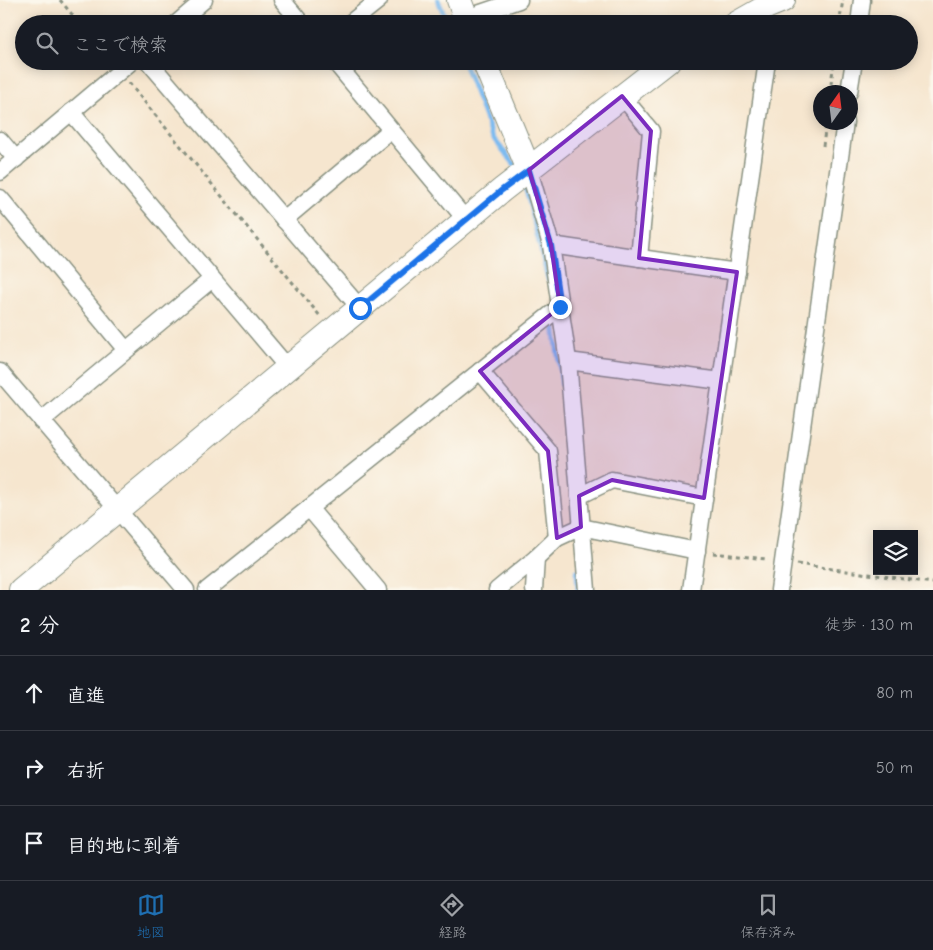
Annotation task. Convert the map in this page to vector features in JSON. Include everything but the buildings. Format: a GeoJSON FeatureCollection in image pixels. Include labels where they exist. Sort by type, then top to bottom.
{"type":"FeatureCollection","features":[{"type":"Feature","properties":{"kind":"street"},"geometry":{"type":"LineString","coordinates":[[186,15],[204,0]]}},
{"type":"Feature","properties":{"kind":"street"},"geometry":{"type":"LineString","coordinates":[[282,0],[294,15]]}},
{"type":"Feature","properties":{"kind":"street"},"geometry":{"type":"LineString","coordinates":[[360,15],[379,0]]}},
{"type":"Feature","properties":{"kind":"street"},"geometry":{"type":"LineString","coordinates":[[464,14],[519,0]]}},
{"type":"Feature","properties":{"kind":"street"},"geometry":{"type":"LineString","coordinates":[[860,15],[862,0]]}},
{"type":"Feature","properties":{"kind":"street"},"geometry":{"type":"LineString","coordinates":[[755,15],[770,8]]}},
{"type":"Feature","properties":{"kind":"street"},"geometry":{"type":"LineString","coordinates":[[0,172],[121,70]]}},
{"type":"Feature","properties":{"kind":"street"},"geometry":{"type":"LineString","coordinates":[[156,70],[360,308]]}},
{"type":"Feature","properties":{"kind":"street"},"geometry":{"type":"LineString","coordinates":[[341,70],[466,220]]}},
{"type":"Feature","properties":{"kind":"street"},"geometry":{"type":"LineString","coordinates":[[488,70],[529,170],[551,245],[568,360],[586,590]]}},
{"type":"Feature","properties":{"kind":"street"},"geometry":{"type":"LineString","coordinates":[[21,590],[466,220],[656,70]]}},
{"type":"Feature","properties":{"kind":"street"},"geometry":{"type":"LineString","coordinates":[[691,590],[767,70]]}},
{"type":"Feature","properties":{"kind":"street"},"geometry":{"type":"LineString","coordinates":[[850,85],[853,70]]}},
{"type":"Feature","properties":{"kind":"street"},"geometry":{"type":"LineString","coordinates":[[622,96],[651,131],[639,258]]}},
{"type":"Feature","properties":{"kind":"street"},"geometry":{"type":"LineString","coordinates":[[71,112],[288,368]]}},
{"type":"Feature","properties":{"kind":"street"},"geometry":{"type":"LineString","coordinates":[[284,220],[391,130]]}},
{"type":"Feature","properties":{"kind":"street"},"geometry":{"type":"LineString","coordinates":[[779,590],[844,130]]}},
{"type":"Feature","properties":{"kind":"street"},"geometry":{"type":"LineString","coordinates":[[0,140],[16,159]]}},
{"type":"Feature","properties":{"kind":"street"},"geometry":{"type":"LineString","coordinates":[[0,198],[126,350]]}},
{"type":"Feature","properties":{"kind":"street"},"geometry":{"type":"LineString","coordinates":[[551,245],[737,272]]}},
{"type":"Feature","properties":{"kind":"street"},"geometry":{"type":"LineString","coordinates":[[41,421],[212,279]]}},
{"type":"Feature","properties":{"kind":"street"},"geometry":{"type":"LineString","coordinates":[[207,590],[560,307]]}},
{"type":"Feature","properties":{"kind":"street"},"geometry":{"type":"LineString","coordinates":[[568,360],[721,381]]}},
{"type":"Feature","properties":{"kind":"street"},"geometry":{"type":"LineString","coordinates":[[480,371],[548,451],[557,538]]}},
{"type":"Feature","properties":{"kind":"street"},"geometry":{"type":"LineString","coordinates":[[0,372],[186,590]]}},
{"type":"Feature","properties":{"kind":"street"},"geometry":{"type":"LineString","coordinates":[[579,496],[612,480],[704,498]]}},
{"type":"Feature","properties":{"kind":"street"},"geometry":{"type":"LineString","coordinates":[[309,508],[377,590]]}},
{"type":"Feature","properties":{"kind":"street"},"geometry":{"type":"LineString","coordinates":[[497,590],[557,538],[581,527],[697,551]]}},
{"type":"Feature","properties":{"kind":"street"},"geometry":{"type":"LineString","coordinates":[[534,590],[536,558]]}},
{"type":"Feature","properties":{"kind":"path"},"geometry":{"type":"LineString","coordinates":[[60,0],[72,15]]}},
{"type":"Feature","properties":{"kind":"path"},"geometry":{"type":"LineString","coordinates":[[840,15],[842,0]]}},
{"type":"Feature","properties":{"kind":"path"},"geometry":{"type":"LineString","coordinates":[[129,70],[332,331]]}},
{"type":"Feature","properties":{"kind":"path"},"geometry":{"type":"LineString","coordinates":[[831,85],[833,70]]}},
{"type":"Feature","properties":{"kind":"path"},"geometry":{"type":"LineString","coordinates":[[697,551],[933,582]]}},
{"type":"Feature","properties":{"kind":"highlighted area"},"geometry":{"type":"Polygon","coordinates":[[[622,96],[651,131],[639,258],[737,272],[704,498],[612,480],[579,496],[581,527],[557,538],[548,451],[480,371],[560,307],[551,245],[529,170],[622,96]]]}},
{"type":"Feature","properties":{"kind":"waterway"},"geometry":{"type":"LineString","coordinates":[[438,0],[444,15]]}},
{"type":"Feature","properties":{"kind":"waterway"},"geometry":{"type":"LineString","coordinates":[[467,70],[493,138],[516,166]]}},
{"type":"Feature","properties":{"kind":"waterway"},"geometry":{"type":"LineString","coordinates":[[523,183],[548,279]]}},
{"type":"Feature","properties":{"kind":"waterway"},"geometry":{"type":"LineString","coordinates":[[553,317],[562,385]]}},
{"type":"Feature","properties":{"kind":"waterway"},"geometry":{"type":"LineString","coordinates":[[577,571],[578,590]]}},
{"type":"Feature","properties":{"kind":"route"},"geometry":{"type":"LineString","coordinates":[[360,308],[502,190],[529,170],[551,245],[560,307]]}}]}
